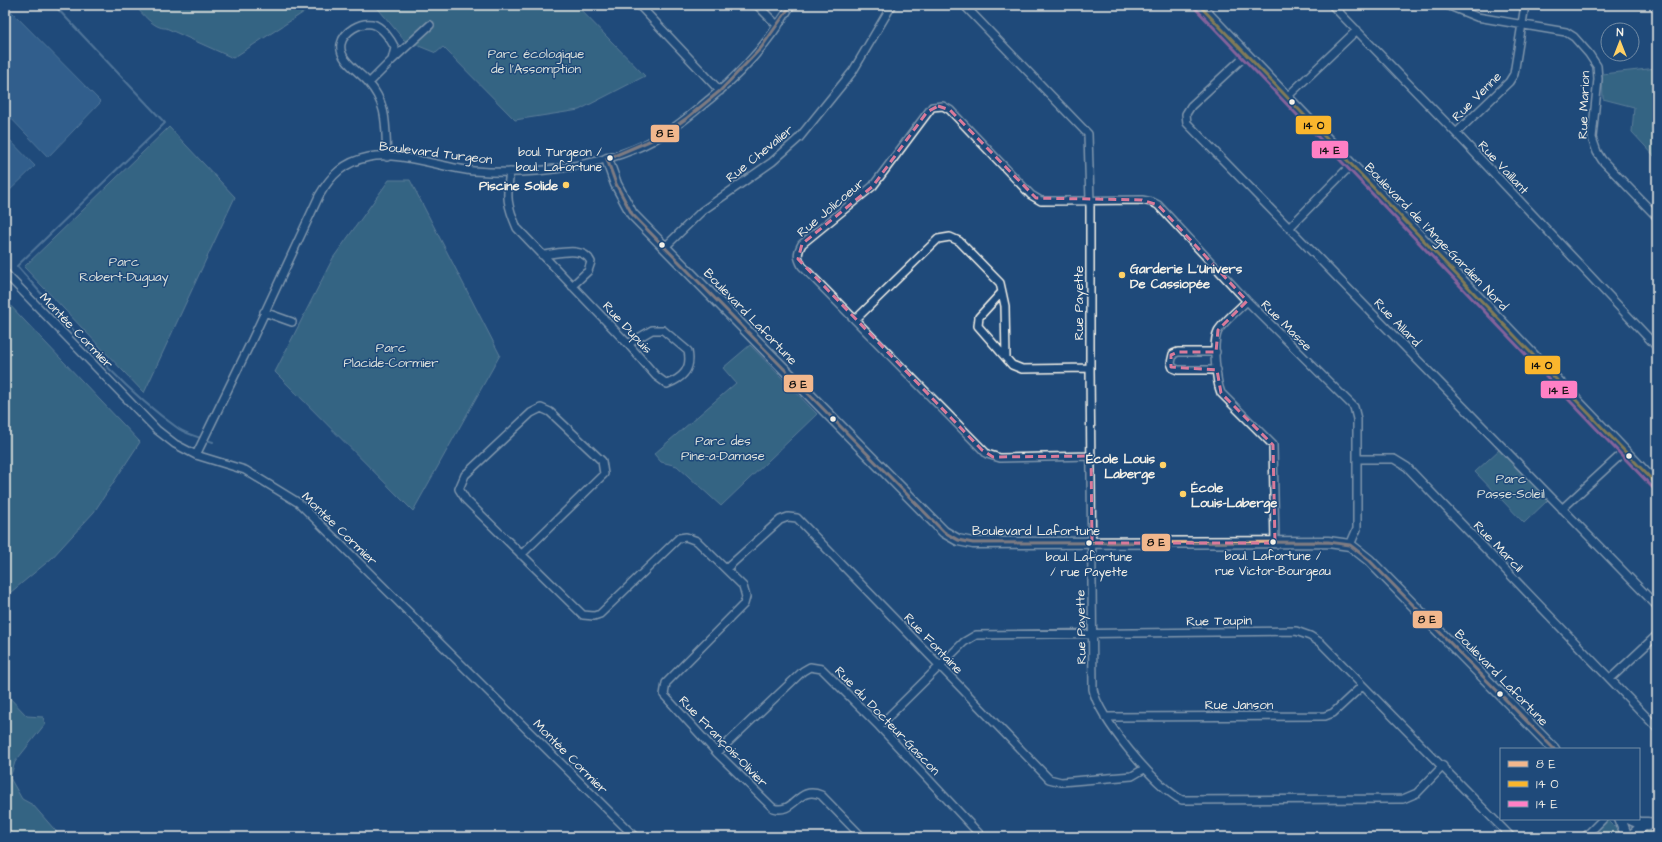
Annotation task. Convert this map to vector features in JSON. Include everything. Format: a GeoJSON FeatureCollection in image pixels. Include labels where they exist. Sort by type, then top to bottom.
{"type":"FeatureCollection","features":[{"type":"Feature","properties":{"kind":"street"},"geometry":{"type":"LineString","coordinates":[[638,5],[720,91]]}},
{"type":"Feature","properties":{"kind":"street"},"geometry":{"type":"LineString","coordinates":[[757,5],[778,26]]}},
{"type":"Feature","properties":{"kind":"street","name":"Boulevard Turgeon"},"geometry":{"type":"LineString","coordinates":[[196,455],[319,196],[328,180],[350,162],[370,157],[387,157],[474,171],[535,172],[606,159],[661,136],[687,118],[720,91],[761,48],[778,26],[791,5]]}},
{"type":"Feature","properties":{"kind":"street","name":"Rue Chevalier"},"geometry":{"type":"LineString","coordinates":[[665,247],[682,228],[702,211],[772,162],[799,138],[853,71],[892,5]]}},
{"type":"Feature","properties":{"kind":"street","name":"Rue Payette"},"geometry":{"type":"LineString","coordinates":[[964,5],[1088,134],[1090,200],[1090,368],[1094,697],[1105,716],[1144,769],[1174,796],[1182,800],[1403,799],[1417,793],[1443,766]]}},
{"type":"Feature","properties":{"kind":"street","name":"Boulevard de l'Ange-Gardien Nord"},"geometry":{"type":"LineString","coordinates":[[1199,5],[1657,484]]}},
{"type":"Feature","properties":{"kind":"street","name":"Rue Vaillant"},"geometry":{"type":"LineString","coordinates":[[1332,5],[1456,133],[1657,347]]}},
{"type":"Feature","properties":{"kind":"street","name":"Rue Marion"},"geometry":{"type":"LineString","coordinates":[[1447,5],[1478,18],[1566,32],[1574,37],[1589,54],[1596,66],[1598,79],[1592,130],[1594,145],[1602,160],[1657,217]]}},
{"type":"Feature","properties":{"kind":"street","name":"Rue Venne"},"geometry":{"type":"LineString","coordinates":[[1456,133],[1509,82],[1514,74],[1525,5]]}},
{"type":"Feature","properties":{"kind":"street"},"geometry":{"type":"LineString","coordinates":[[387,157],[384,107],[369,83],[345,59],[341,51],[341,44],[345,36],[353,28],[364,24],[374,24],[392,41],[395,48],[392,60]]}},
{"type":"Feature","properties":{"kind":"street"},"geometry":{"type":"LineString","coordinates":[[369,83],[430,25]]}},
{"type":"Feature","properties":{"kind":"street"},"geometry":{"type":"LineString","coordinates":[[1287,97],[1357,30]]}},
{"type":"Feature","properties":{"kind":"street","name":"Rue Allard"},"geometry":{"type":"LineString","coordinates":[[1246,55],[1190,106],[1186,114],[1187,123],[1290,227],[1657,606]]}},
{"type":"Feature","properties":{"kind":"street","name":"Rue Jolicoeur"},"geometry":{"type":"LineString","coordinates":[[1090,200],[1041,201],[1036,198],[950,110],[943,106],[932,107],[873,186],[802,244],[798,253],[798,259],[802,266],[987,454],[1000,458],[1091,456]]}},
{"type":"Feature","properties":{"kind":"street","name":"Boulevard Lafortune"},"geometry":{"type":"LineString","coordinates":[[606,159],[616,184],[632,214],[944,532],[958,540],[973,544],[1328,542],[1350,545],[1375,566],[1554,748]]}},
{"type":"Feature","properties":{"kind":"street"},"geometry":{"type":"LineString","coordinates":[[1290,227],[1351,165]]}},
{"type":"Feature","properties":{"kind":"street","name":"Rue Dupuis"},"geometry":{"type":"LineString","coordinates":[[510,172],[507,194],[509,210],[517,228],[628,344],[656,376],[667,384],[684,374],[689,367],[688,351],[663,330],[652,330],[628,344]]}},
{"type":"Feature","properties":{"kind":"street","name":"Rue Masse"},"geometry":{"type":"LineString","coordinates":[[1090,200],[1142,200],[1158,205],[1246,301],[1354,407],[1357,419],[1358,459],[1357,529],[1350,545]]}},
{"type":"Feature","properties":{"kind":"street"},"geometry":{"type":"LineString","coordinates":[[855,320],[938,239],[945,236],[950,236],[959,241],[1000,283],[1005,306],[1006,358]]}},
{"type":"Feature","properties":{"kind":"street"},"geometry":{"type":"LineString","coordinates":[[542,255],[582,253],[589,257],[591,262],[588,271],[572,286]]}},
{"type":"Feature","properties":{"kind":"street","name":"Montée Cormier"},"geometry":{"type":"LineString","coordinates":[[5,273],[152,426],[175,444],[196,455],[245,470],[299,503],[635,837]]}},
{"type":"Feature","properties":{"kind":"street"},"geometry":{"type":"LineString","coordinates":[[1002,292],[977,320],[980,329],[1016,368],[1090,368]]}},
{"type":"Feature","properties":{"kind":"street"},"geometry":{"type":"LineString","coordinates":[[1246,301],[1218,330],[1216,340],[1217,384],[1220,393],[1274,445],[1275,543]]}},
{"type":"Feature","properties":{"kind":"street"},"geometry":{"type":"LineString","coordinates":[[264,312],[292,322]]}},
{"type":"Feature","properties":{"kind":"street"},"geometry":{"type":"LineString","coordinates":[[1216,352],[1178,352],[1173,354],[1171,364],[1173,368],[1178,370],[1216,370]]}},
{"type":"Feature","properties":{"kind":"street","name":"Rue François-Olivier"},"geometry":{"type":"LineString","coordinates":[[521,555],[604,474],[602,461],[550,412],[541,408],[531,413],[465,475],[460,489],[466,500],[521,555],[583,615],[594,616],[600,614],[679,538],[686,537],[697,541],[743,586],[746,598],[744,604],[666,683],[664,695],[717,753],[772,808],[779,810],[786,809],[804,794],[810,791],[816,792],[821,794],[862,837]]}},
{"type":"Feature","properties":{"kind":"street"},"geometry":{"type":"LineString","coordinates":[[1562,509],[1625,451]]}},
{"type":"Feature","properties":{"kind":"street","name":"Rue Marcil"},"geometry":{"type":"LineString","coordinates":[[1358,459],[1394,459],[1407,467],[1657,728]]}},
{"type":"Feature","properties":{"kind":"street","name":"Rue Fontaine"},"geometry":{"type":"LineString","coordinates":[[726,569],[780,520],[788,517],[797,518],[1049,779],[1061,782],[1132,776],[1144,769]]}},
{"type":"Feature","properties":{"kind":"street","name":"Rue Toupin"},"geometry":{"type":"LineString","coordinates":[[879,726],[964,642],[976,635],[1301,632],[1321,643],[1511,837]]}},
{"type":"Feature","properties":{"kind":"street"},"geometry":{"type":"LineString","coordinates":[[1610,679],[1657,635]]}},
{"type":"Feature","properties":{"kind":"street","name":"Rue du Docteur-Gascon"},"geometry":{"type":"LineString","coordinates":[[717,753],[803,670],[810,667],[822,669],[879,726],[977,836]]}},
{"type":"Feature","properties":{"kind":"street","name":"Rue Janson"},"geometry":{"type":"LineString","coordinates":[[1105,716],[1325,716],[1333,713],[1362,686]]}},
{"type":"Feature","properties":{"kind":"street"},"geometry":{"type":"LineString","coordinates":[[1585,837],[1602,820]]}},
{"type":"Feature","properties":{"kind":"street"},"geometry":{"type":"LineString","coordinates":[[1620,820],[1627,837]]}},
{"type":"Feature","properties":{"kind":"street"},"geometry":{"type":"LineString","coordinates":[[1632,820],[1640,823],[1654,822]]}},
{"type":"Feature","properties":{"kind":"street"},"geometry":{"type":"LineString","coordinates":[[1630,837],[1636,830],[1654,822]]}},
{"type":"Feature","properties":{"kind":"highlighted area"},"geometry":{"type":"Polygon","coordinates":[[[938,106],[950,110],[1036,198],[1142,200],[1158,205],[1247,301],[1218,330],[1216,352],[1178,352],[1171,355],[1171,367],[1217,370],[1221,393],[1273,445],[1275,543],[1092,543],[1091,456],[993,457],[982,450],[798,259],[802,244],[873,186],[927,112],[938,106]]]}},
{"type":"Feature","properties":{"kind":"green space"},"geometry":{"type":"Polygon","coordinates":[[[134,5],[315,5],[233,58],[166,28],[157,26],[148,20],[134,5]]]}},
{"type":"Feature","properties":{"kind":"green space","name":"Parc écologique de l'Assomption"},"geometry":{"type":"Polygon","coordinates":[[[375,5],[576,5],[645,76],[579,110],[515,120],[443,47],[436,53],[404,40],[375,5]]]}},
{"type":"Feature","properties":{"kind":"green space"},"geometry":{"type":"Polygon","coordinates":[[[1657,68],[1657,159],[1632,132],[1634,107],[1603,99],[1602,74],[1657,68]]]}},
{"type":"Feature","properties":{"kind":"green space","name":"Parc Robert-Duguay"},"geometry":{"type":"Polygon","coordinates":[[[169,127],[235,197],[144,393],[24,267],[169,127]]]}},
{"type":"Feature","properties":{"kind":"green space","name":"Parc Placide-Cormier"},"geometry":{"type":"Polygon","coordinates":[[[389,180],[410,180],[500,355],[413,511],[275,372],[333,258],[389,180]]]}},
{"type":"Feature","properties":{"kind":"green space"},"geometry":{"type":"Polygon","coordinates":[[[5,300],[140,442],[94,512],[51,559],[5,597],[5,300]]]}},
{"type":"Feature","properties":{"kind":"green space","name":"Parc des Pine-a-Damase"},"geometry":{"type":"Polygon","coordinates":[[[750,345],[817,414],[721,506],[677,466],[661,462],[654,454],[736,383],[723,368],[750,345]]]}},
{"type":"Feature","properties":{"kind":"green space","name":"Parc Passe-Soleil"},"geometry":{"type":"Polygon","coordinates":[[[1500,449],[1548,500],[1524,523],[1475,472],[1500,449]]]}},
{"type":"Feature","properties":{"kind":"green space"},"geometry":{"type":"Polygon","coordinates":[[[5,693],[27,716],[43,717],[45,724],[15,762],[10,778],[22,799],[33,805],[61,837],[5,837],[5,693]]]}},
{"type":"Feature","properties":{"kind":"green space"},"geometry":{"type":"Polygon","coordinates":[[[1608,820],[1618,830],[1621,837],[1590,837],[1608,820]]]}},
{"type":"Feature","properties":{"kind":"green space"},"geometry":{"type":"Polygon","coordinates":[[[1657,828],[1657,837],[1639,837],[1649,830],[1657,828]]]}},
{"type":"Feature","properties":{"kind":"water"},"geometry":{"type":"Polygon","coordinates":[[[5,5],[101,102],[48,157],[5,112],[5,5]]]}},
{"type":"Feature","properties":{"kind":"water"},"geometry":{"type":"Polygon","coordinates":[[[5,135],[35,166],[5,195],[5,135]]]}},
{"type":"Feature","properties":{"kind":"waterway"},"geometry":{"type":"LineString","coordinates":[[54,5],[165,123],[17,266],[93,352],[134,393],[179,429],[191,435],[213,442]]}},
{"type":"Feature","properties":{"kind":"transit line"},"geometry":{"type":"LineString","coordinates":[[791,5],[761,48],[720,91],[687,118],[661,136],[607,159],[616,184],[632,214],[944,532],[958,540],[973,543],[1328,542],[1350,545],[1369,560],[1553,748]]}},
{"type":"Feature","properties":{"kind":"transit line"},"geometry":{"type":"LineString","coordinates":[[1199,5],[1657,485]]}},
{"type":"Feature","properties":{"kind":"transit line"},"geometry":{"type":"LineString","coordinates":[[1195,8],[1653,488]]}},
{"type":"Feature","properties":{"kind":"place","name":"boul. Turgeon / boul. Lafortune"},"geometry":{"type":"Point","coordinates":[610,158]}},
{"type":"Feature","properties":{"kind":"place","name":"Piscine Solide"},"geometry":{"type":"Point","coordinates":[566,185]}},
{"type":"Feature","properties":{"kind":"place","name":"Garderie L'Univers De Cassiopée"},"geometry":{"type":"Point","coordinates":[1122,275]}},
{"type":"Feature","properties":{"kind":"place","name":"École Louis Laberge"},"geometry":{"type":"Point","coordinates":[1163,465]}},
{"type":"Feature","properties":{"kind":"place","name":"École Louis-Laberge"},"geometry":{"type":"Point","coordinates":[1183,494]}},
{"type":"Feature","properties":{"kind":"place","name":"boul. Lafortune / rue Victor-Bourgeau"},"geometry":{"type":"Point","coordinates":[1273,542]}},
{"type":"Feature","properties":{"kind":"place","name":"boul. Lafortune / rue Payette"},"geometry":{"type":"Point","coordinates":[1089,543]}}]}
